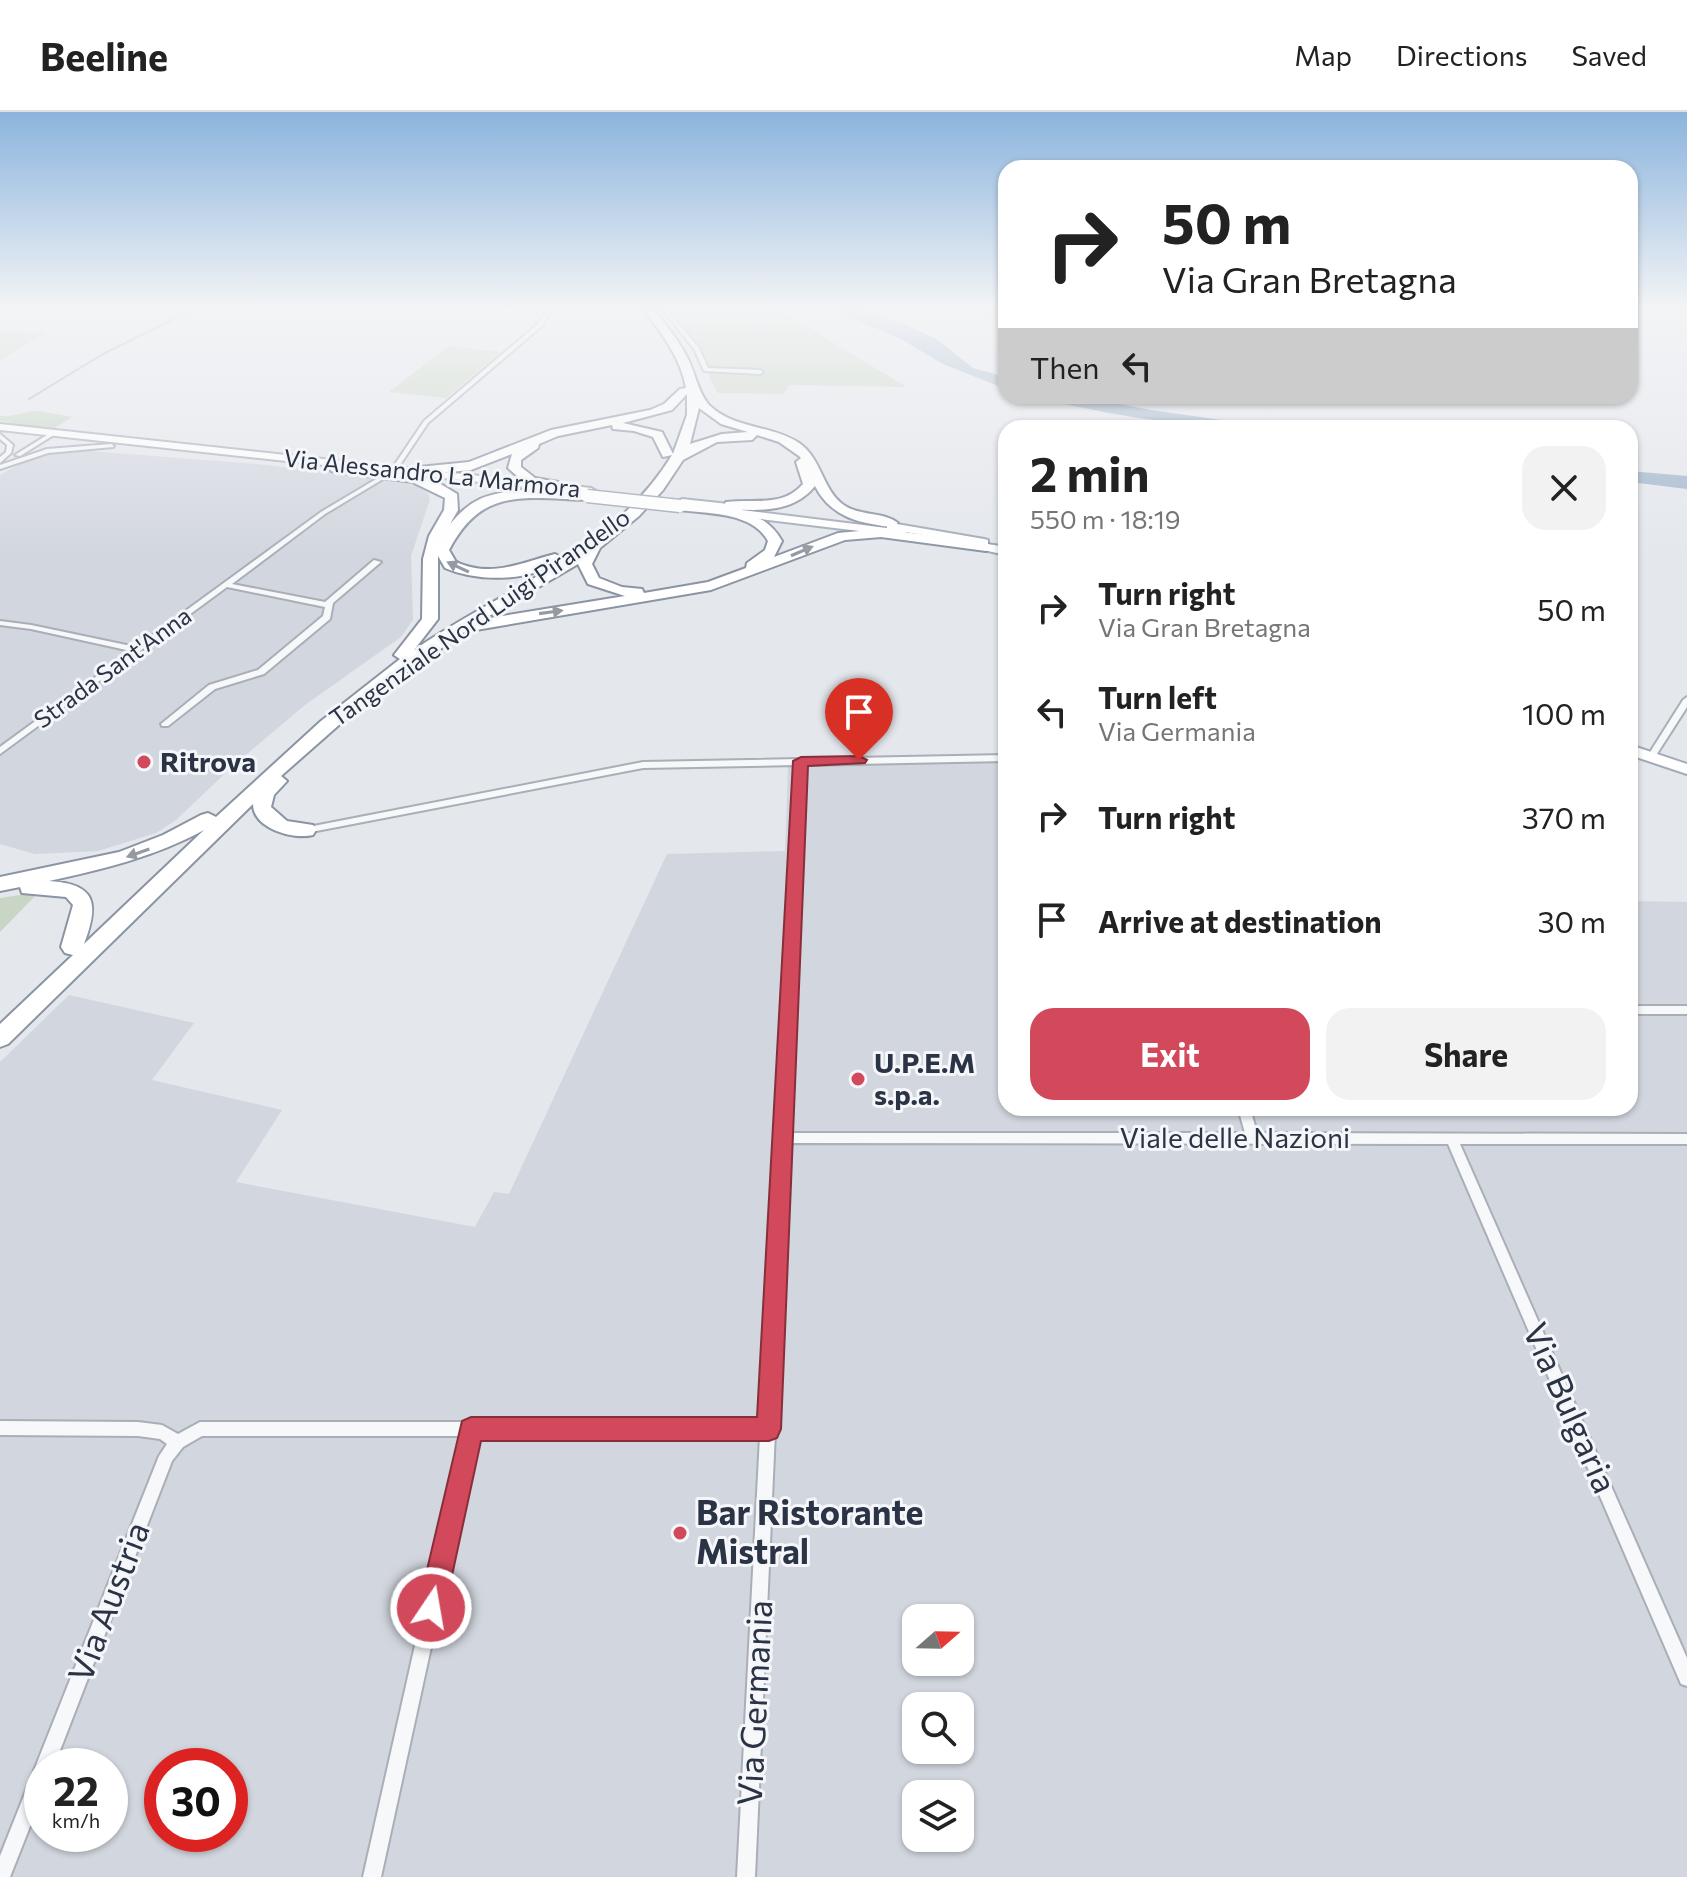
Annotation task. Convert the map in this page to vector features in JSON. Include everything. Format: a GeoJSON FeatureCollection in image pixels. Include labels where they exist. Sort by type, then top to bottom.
{"type":"FeatureCollection","features":[{"type":"Feature","properties":{"kind":"highway"},"geometry":{"type":"LineString","coordinates":[[410,472],[471,466],[555,433],[653,413],[668,407],[686,392]]}},
{"type":"Feature","properties":{"kind":"highway","name":"Tangenziale Nord Luigi Pirandello"},"geometry":{"type":"LineString","coordinates":[[183,850],[208,819],[273,758],[402,655],[559,556],[620,510],[672,455],[691,421],[689,392]]}},
{"type":"Feature","properties":{"kind":"highway"},"geometry":{"type":"LineString","coordinates":[[691,392],[703,409],[716,416],[796,446],[816,468],[838,508],[860,517],[959,538]]}},
{"type":"Feature","properties":{"kind":"highway"},"geometry":{"type":"LineString","coordinates":[[589,494],[522,477],[514,468],[515,458],[531,446],[558,436],[620,425],[658,435],[672,455],[716,438],[760,437],[785,446],[809,474],[810,484],[795,498],[771,505],[681,504]]}},
{"type":"Feature","properties":{"kind":"highway","name":"Tangenziale Nord Luigi Pirandello"},"geometry":{"type":"LineString","coordinates":[[183,850],[349,706],[448,635],[595,544],[642,504],[668,474],[672,455]]}},
{"type":"Feature","properties":{"kind":"highway"},"geometry":{"type":"LineString","coordinates":[[336,468],[426,481],[444,489],[452,497],[451,510],[436,536],[430,559],[430,619],[402,655]]}},
{"type":"Feature","properties":{"kind":"highway"},"geometry":{"type":"LineString","coordinates":[[559,556],[518,571],[482,574],[450,565],[442,550],[459,518],[486,500],[525,493],[589,494]]}},
{"type":"Feature","properties":{"kind":"highway"},"geometry":{"type":"LineString","coordinates":[[595,544],[585,564],[593,581],[633,592],[685,587],[734,574],[760,562],[772,552],[773,534],[757,521],[681,504]]}},
{"type":"Feature","properties":{"kind":"highway"},"geometry":{"type":"LineString","coordinates":[[448,635],[498,619],[711,586],[843,536],[881,533],[986,547]]}},
{"type":"Feature","properties":{"kind":"highway"},"geometry":{"type":"LineString","coordinates":[[306,830],[284,828],[271,821],[261,808],[265,793],[319,742],[321,731]]}},
{"type":"Feature","properties":{"kind":"highway"},"geometry":{"type":"LineString","coordinates":[[0,884],[123,858],[170,840],[208,819]]}},
{"type":"Feature","properties":{"kind":"highway"},"geometry":{"type":"LineString","coordinates":[[0,1017],[72,947],[183,850]]}},
{"type":"Feature","properties":{"kind":"highway"},"geometry":{"type":"LineString","coordinates":[[0,1038],[183,850]]}},
{"type":"Feature","properties":{"kind":"highway"},"geometry":{"type":"LineString","coordinates":[[0,893],[50,887],[68,889],[79,895],[85,903],[85,914],[72,947]]}},
{"type":"Feature","properties":{"kind":"main road","name":"Via Alessandro La Marmora"},"geometry":{"type":"LineString","coordinates":[[0,427],[589,494]]}},
{"type":"Feature","properties":{"kind":"main road","name":"Via Alessandro La Marmora"},"geometry":{"type":"LineString","coordinates":[[0,435],[880,525],[998,547]]}},
{"type":"Feature","properties":{"kind":"main road","name":"Via Alessandro La Marmora"},"geometry":{"type":"LineString","coordinates":[[681,504],[880,529],[998,548]]}},
{"type":"Feature","properties":{"kind":"main road"},"geometry":{"type":"LineString","coordinates":[[1638,753],[1687,769]]}},
{"type":"Feature","properties":{"kind":"street"},"geometry":{"type":"LineString","coordinates":[[398,464],[426,422],[461,392]]}},
{"type":"Feature","properties":{"kind":"street"},"geometry":{"type":"LineString","coordinates":[[0,465],[55,432]]}},
{"type":"Feature","properties":{"kind":"street"},"geometry":{"type":"LineString","coordinates":[[0,435],[10,445],[0,465]]}},
{"type":"Feature","properties":{"kind":"street"},"geometry":{"type":"LineString","coordinates":[[0,465],[47,451],[111,446]]}},
{"type":"Feature","properties":{"kind":"street","name":"Strada Sant'Anna"},"geometry":{"type":"LineString","coordinates":[[0,751],[323,513],[380,479]]}},
{"type":"Feature","properties":{"kind":"street"},"geometry":{"type":"LineString","coordinates":[[165,724],[212,687],[261,672],[327,617],[328,605],[377,562]]}},
{"type":"Feature","properties":{"kind":"street"},"geometry":{"type":"LineString","coordinates":[[226,585],[328,605]]}},
{"type":"Feature","properties":{"kind":"street"},"geometry":{"type":"LineString","coordinates":[[0,623],[137,650]]}},
{"type":"Feature","properties":{"kind":"street"},"geometry":{"type":"LineString","coordinates":[[1651,757],[1687,700]]}},
{"type":"Feature","properties":{"kind":"street"},"geometry":{"type":"LineString","coordinates":[[306,830],[643,765],[998,758]]}},
{"type":"Feature","properties":{"kind":"street","name":"Via Germania"},"geometry":{"type":"LineString","coordinates":[[746,1877],[801,761]]}},
{"type":"Feature","properties":{"kind":"street"},"geometry":{"type":"LineString","coordinates":[[1638,1010],[1687,1010]]}},
{"type":"Feature","properties":{"kind":"street"},"geometry":{"type":"LineString","coordinates":[[1246,1116],[1252,1137]]}},
{"type":"Feature","properties":{"kind":"street","name":"Viale delle Nazioni"},"geometry":{"type":"LineString","coordinates":[[783,1138],[1685,1140]]}},
{"type":"Feature","properties":{"kind":"street","name":"Via Bulgaria"},"geometry":{"type":"LineString","coordinates":[[1452,1139],[1687,1678]]}},
{"type":"Feature","properties":{"kind":"street"},"geometry":{"type":"LineString","coordinates":[[0,1428],[138,1429],[162,1432],[178,1442],[200,1429],[769,1429]]}},
{"type":"Feature","properties":{"kind":"street"},"geometry":{"type":"LineString","coordinates":[[372,1877],[471,1429]]}},
{"type":"Feature","properties":{"kind":"street","name":"Via Austria"},"geometry":{"type":"LineString","coordinates":[[52,1748],[166,1456],[178,1442]]}},
{"type":"Feature","properties":{"kind":"street"},"geometry":{"type":"LineString","coordinates":[[1,1877],[24,1819]]}},
{"type":"Feature","properties":{"kind":"shaded area"},"geometry":{"type":"Polygon","coordinates":[[[77,450],[367,476],[417,486],[428,493],[430,499],[411,556],[413,620],[401,637],[305,705],[235,764],[176,820],[156,833],[98,851],[35,854],[0,844],[0,475],[29,459],[77,450]]]}},
{"type":"Feature","properties":{"kind":"shaded area"},"geometry":{"type":"Polygon","coordinates":[[[998,762],[998,1116],[1638,1116],[1638,901],[1687,902],[1687,1877],[0,1877],[0,1062],[69,995],[194,1023],[152,1080],[282,1110],[236,1182],[475,1227],[494,1192],[509,1194],[667,854],[785,851],[788,766],[998,762]]]}},
{"type":"Feature","properties":{"kind":"green space"},"geometry":{"type":"Polygon","coordinates":[[[392,392],[453,392],[446,398],[392,392]]]}},
{"type":"Feature","properties":{"kind":"green space"},"geometry":{"type":"Polygon","coordinates":[[[718,392],[785,392],[784,394],[718,392]]]}},
{"type":"Feature","properties":{"kind":"green space"},"geometry":{"type":"Polygon","coordinates":[[[38,411],[72,417],[53,429],[10,426],[9,422],[0,421],[0,416],[38,411]]]}},
{"type":"Feature","properties":{"kind":"green space"},"geometry":{"type":"Polygon","coordinates":[[[39,892],[0,932],[0,898],[39,892]]]}},
{"type":"Feature","properties":{"kind":"water"},"geometry":{"type":"Polygon","coordinates":[[[1066,404],[1119,404],[1222,420],[1153,420],[1066,404]]]}},
{"type":"Feature","properties":{"kind":"water"},"geometry":{"type":"Polygon","coordinates":[[[1638,472],[1687,476],[1687,489],[1638,483],[1638,472]]]}},
{"type":"Feature","properties":{"kind":"waterway"},"geometry":{"type":"LineString","coordinates":[[29,399],[40,392]]}},
{"type":"Feature","properties":{"kind":"place","name":"Ritrova"},"geometry":{"type":"Point","coordinates":[144,762]}},
{"type":"Feature","properties":{"kind":"place","name":"U.P.E.M s.p.a."},"geometry":{"type":"Point","coordinates":[858,1079]}},
{"type":"Feature","properties":{"kind":"place","name":"Bar Ristorante Mistral"},"geometry":{"type":"Point","coordinates":[680,1533]}},
{"type":"Feature","properties":{"kind":"route"},"geometry":{"type":"LineString","coordinates":[[431,1608],[471,1429],[769,1429],[801,761],[859,760]]}}]}
